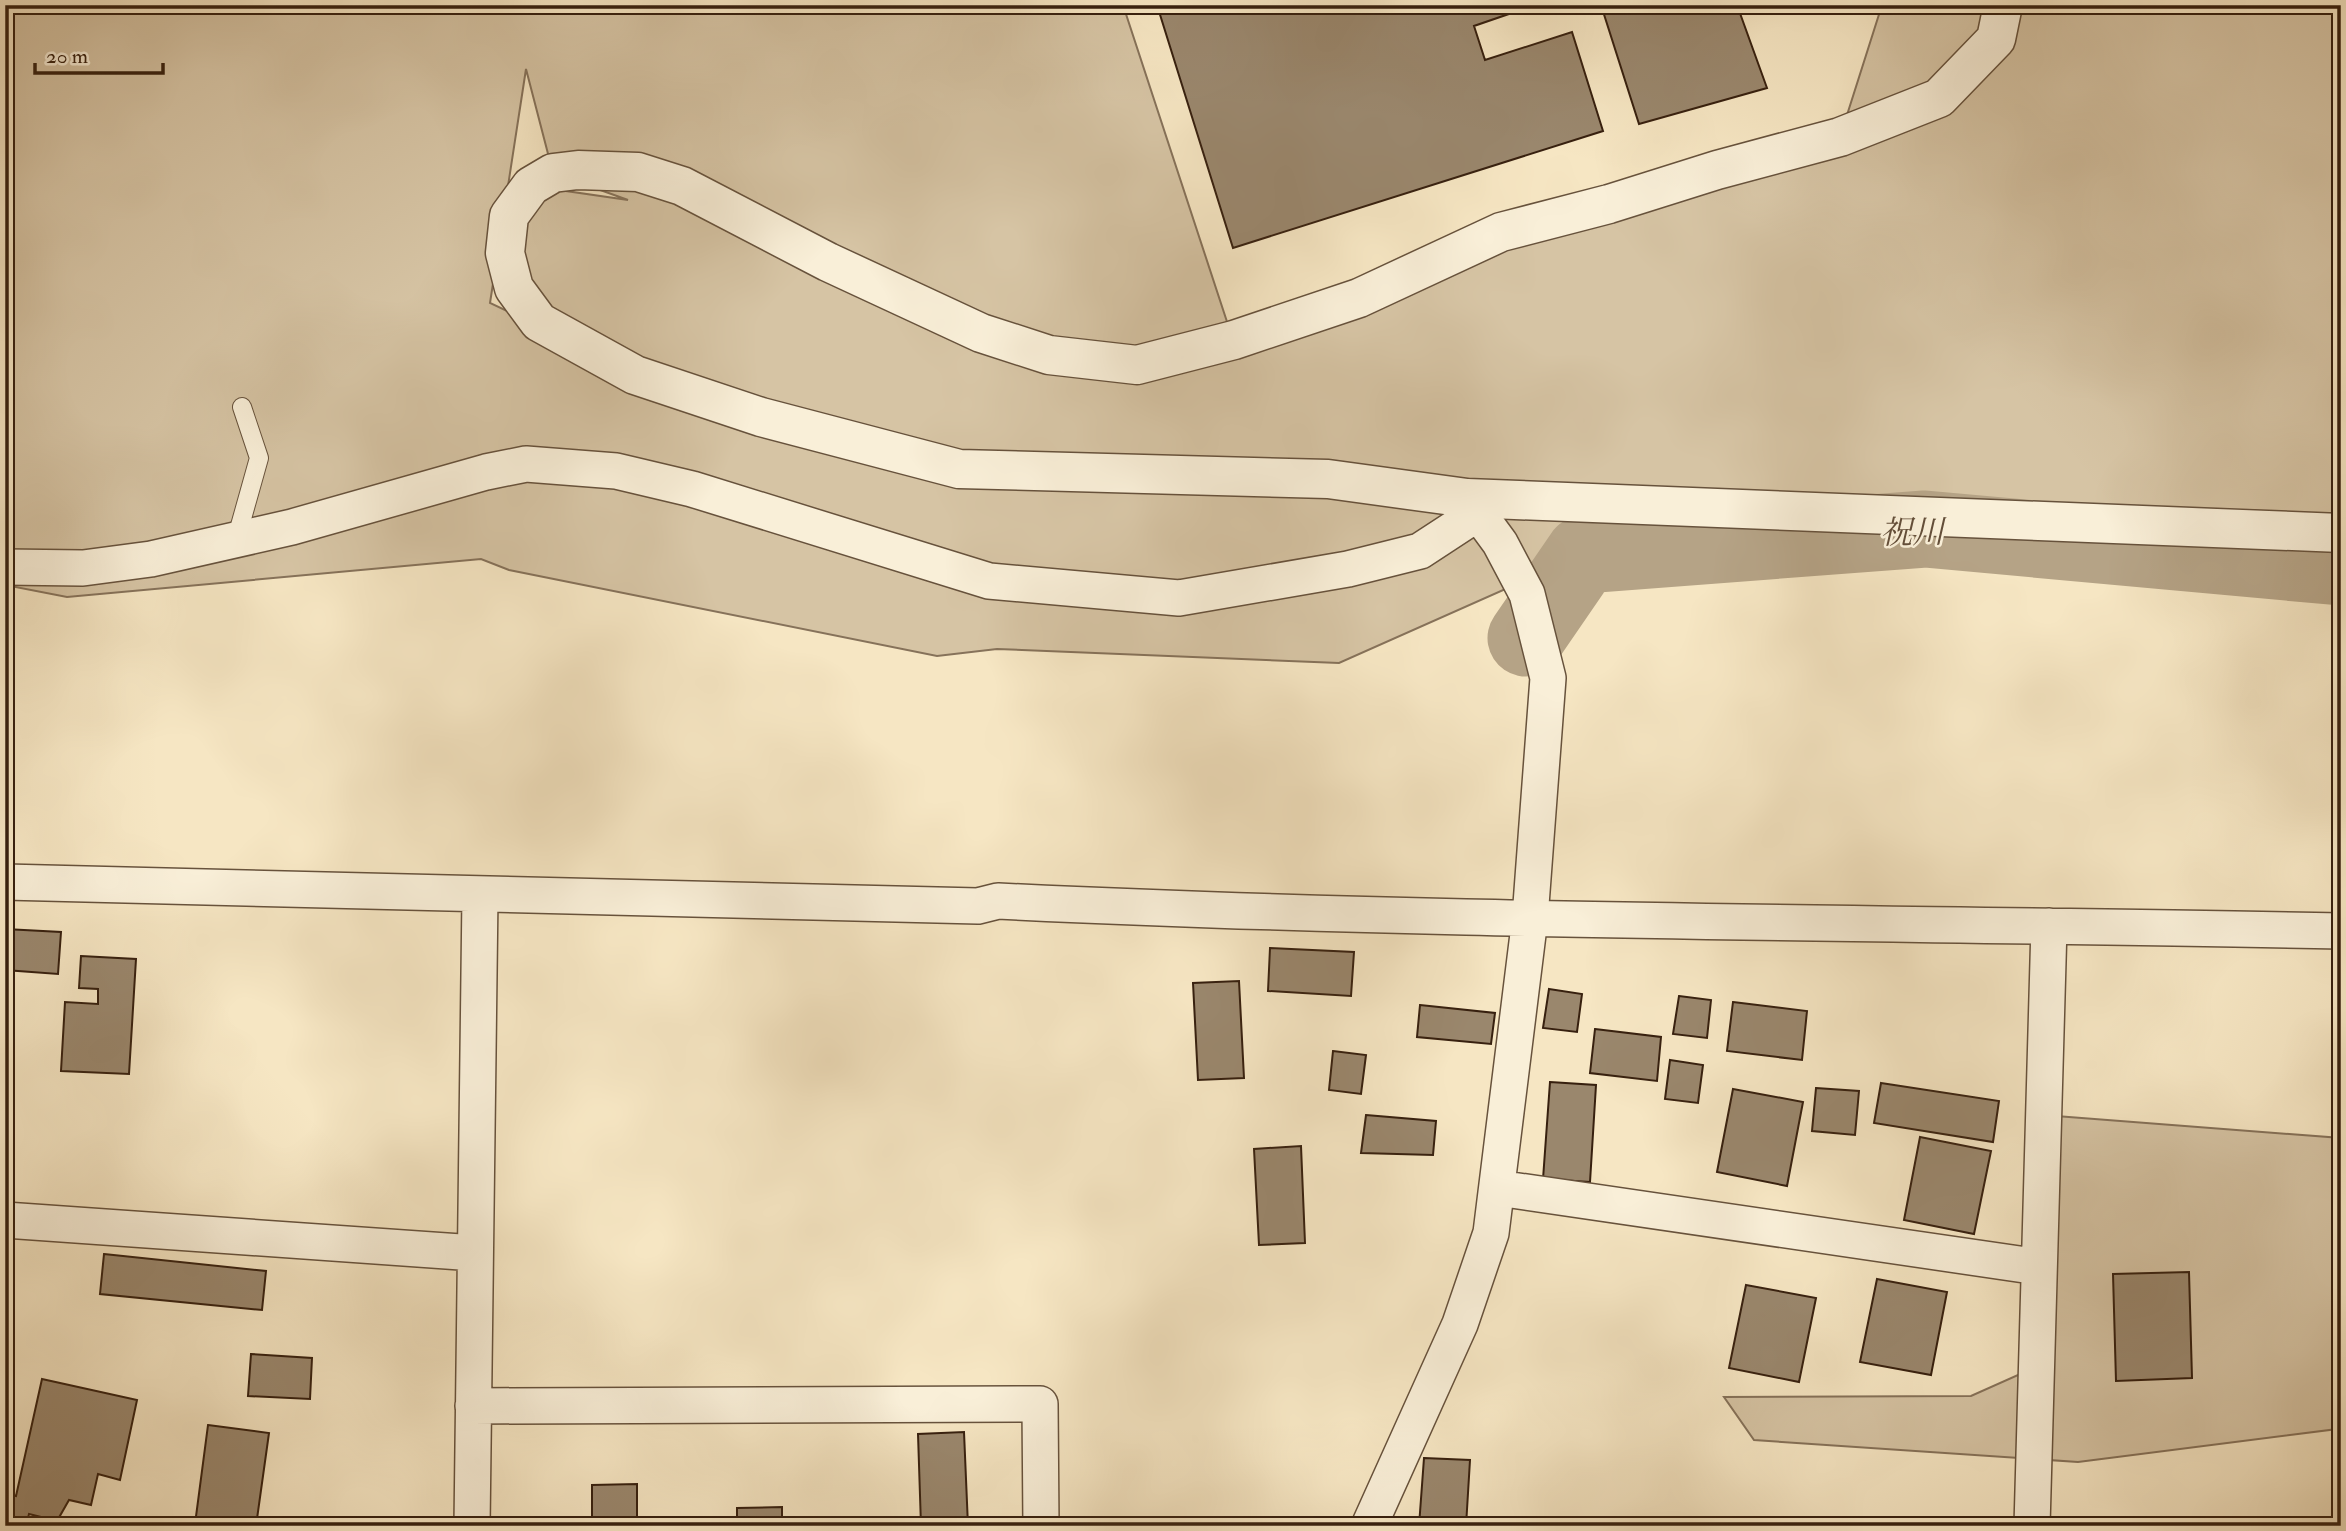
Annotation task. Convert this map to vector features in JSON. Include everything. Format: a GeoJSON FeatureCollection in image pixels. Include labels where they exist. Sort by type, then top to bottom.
{"type":"FeatureCollection","features":[{"type":"Feature","properties":{"kind":"street"},"geometry":{"type":"LineString","coordinates":[[2003,5],[1996,39],[1939,98],[1840,137],[1717,170],[1609,204],[1501,232],[1359,298],[1234,340],[1137,365],[1049,355],[981,333],[828,262],[682,186],[638,172],[578,170],[553,173],[531,186],[509,216],[505,253],[514,288],[539,322],[635,375],[761,417],[959,469],[1328,479],[1473,506],[2341,533]]}},
{"type":"Feature","properties":{"kind":"street"},"geometry":{"type":"LineString","coordinates":[[5,567],[83,568],[151,559],[236,540],[526,464],[616,471],[692,489],[989,581],[1179,598],[1348,569],[1420,551],[1473,506]]}},
{"type":"Feature","properties":{"kind":"street"},"geometry":{"type":"LineString","coordinates":[[1369,1526],[1461,1324],[1491,1233],[1530,918],[1548,678],[1527,594],[1500,542],[1473,506]]}},
{"type":"Feature","properties":{"kind":"street"},"geometry":{"type":"LineString","coordinates":[[5,882],[978,906],[998,901],[1175,910],[1530,918],[2341,931]]}},
{"type":"Feature","properties":{"kind":"street"},"geometry":{"type":"LineString","coordinates":[[471,1526],[480,895]]}},
{"type":"Feature","properties":{"kind":"street"},"geometry":{"type":"LineString","coordinates":[[2032,1526],[2049,926]]}},
{"type":"Feature","properties":{"kind":"street"},"geometry":{"type":"LineString","coordinates":[[1498,1188],[2039,1267]]}},
{"type":"Feature","properties":{"kind":"street"},"geometry":{"type":"LineString","coordinates":[[5,1220],[475,1253]]}},
{"type":"Feature","properties":{"kind":"street"},"geometry":{"type":"LineString","coordinates":[[473,1406],[1040,1404],[1041,1526]]}},
{"type":"Feature","properties":{"kind":"lane"},"geometry":{"type":"LineString","coordinates":[[236,540],[259,458],[242,407]]}},
{"type":"Feature","properties":{"kind":"shaded area"},"geometry":{"type":"Polygon","coordinates":[[[5,5],[1123,5],[1233,340],[1840,137],[1882,5],[2341,5],[2341,535],[1925,529],[1600,547],[1339,663],[997,649],[937,656],[509,570],[481,559],[67,597],[5,585],[5,5]],[[526,69],[490,303],[589,349],[514,288],[531,186],[628,200],[553,173],[526,69]]]}},
{"type":"Feature","properties":{"kind":"shaded area"},"geometry":{"type":"Polygon","coordinates":[[[2043,1115],[2341,1138],[2341,1233],[2337,1261],[2337,1429],[2078,1462],[1754,1440],[1724,1397],[1971,1396],[2036,1367],[2043,1115]]]}},
{"type":"Feature","properties":{"kind":"building"},"geometry":{"type":"Polygon","coordinates":[[[1157,5],[1535,5],[1474,26],[1485,60],[1572,32],[1603,131],[1233,248],[1157,5]]]}},
{"type":"Feature","properties":{"kind":"building"},"geometry":{"type":"Polygon","coordinates":[[[1601,5],[1737,5],[1767,88],[1639,124],[1601,5]]]}},
{"type":"Feature","properties":{"kind":"building"},"geometry":{"type":"Polygon","coordinates":[[[5,929],[61,932],[58,974],[5,970],[5,929]]]}},
{"type":"Feature","properties":{"kind":"building"},"geometry":{"type":"Polygon","coordinates":[[[1270,948],[1354,952],[1351,996],[1268,991],[1270,948]]]}},
{"type":"Feature","properties":{"kind":"building"},"geometry":{"type":"Polygon","coordinates":[[[81,956],[136,959],[129,1074],[61,1071],[65,1002],[98,1004],[98,989],[79,988],[81,956]]]}},
{"type":"Feature","properties":{"kind":"building"},"geometry":{"type":"Polygon","coordinates":[[[1239,981],[1244,1078],[1198,1080],[1193,983],[1239,981]]]}},
{"type":"Feature","properties":{"kind":"building"},"geometry":{"type":"Polygon","coordinates":[[[1549,989],[1582,994],[1577,1032],[1543,1028],[1549,989]]]}},
{"type":"Feature","properties":{"kind":"building"},"geometry":{"type":"Polygon","coordinates":[[[1679,996],[1711,1000],[1707,1038],[1673,1034],[1679,996]]]}},
{"type":"Feature","properties":{"kind":"building"},"geometry":{"type":"Polygon","coordinates":[[[1733,1002],[1807,1011],[1802,1060],[1727,1051],[1733,1002]]]}},
{"type":"Feature","properties":{"kind":"building"},"geometry":{"type":"Polygon","coordinates":[[[1420,1005],[1495,1013],[1491,1044],[1417,1037],[1420,1005]]]}},
{"type":"Feature","properties":{"kind":"building"},"geometry":{"type":"Polygon","coordinates":[[[1595,1029],[1661,1037],[1657,1081],[1590,1073],[1595,1029]]]}},
{"type":"Feature","properties":{"kind":"building"},"geometry":{"type":"Polygon","coordinates":[[[1333,1051],[1366,1055],[1361,1094],[1329,1090],[1333,1051]]]}},
{"type":"Feature","properties":{"kind":"building"},"geometry":{"type":"Polygon","coordinates":[[[1670,1060],[1703,1065],[1698,1103],[1665,1099],[1670,1060]]]}},
{"type":"Feature","properties":{"kind":"building"},"geometry":{"type":"Polygon","coordinates":[[[1550,1082],[1596,1085],[1590,1182],[1543,1179],[1550,1082]]]}},
{"type":"Feature","properties":{"kind":"building"},"geometry":{"type":"Polygon","coordinates":[[[1881,1083],[1999,1101],[1993,1142],[1874,1123],[1881,1083]]]}},
{"type":"Feature","properties":{"kind":"building"},"geometry":{"type":"Polygon","coordinates":[[[1816,1088],[1859,1091],[1855,1135],[1812,1131],[1816,1088]]]}},
{"type":"Feature","properties":{"kind":"building"},"geometry":{"type":"Polygon","coordinates":[[[1733,1089],[1803,1102],[1787,1186],[1717,1172],[1733,1089]]]}},
{"type":"Feature","properties":{"kind":"building"},"geometry":{"type":"Polygon","coordinates":[[[1366,1115],[1436,1121],[1433,1155],[1361,1153],[1366,1115]]]}},
{"type":"Feature","properties":{"kind":"building"},"geometry":{"type":"Polygon","coordinates":[[[1920,1137],[1991,1151],[1974,1234],[1904,1220],[1920,1137]]]}},
{"type":"Feature","properties":{"kind":"building"},"geometry":{"type":"Polygon","coordinates":[[[1301,1146],[1305,1243],[1259,1245],[1254,1149],[1301,1146]]]}},
{"type":"Feature","properties":{"kind":"building"},"geometry":{"type":"Polygon","coordinates":[[[104,1254],[266,1271],[262,1310],[100,1294],[104,1254]]]}},
{"type":"Feature","properties":{"kind":"building"},"geometry":{"type":"Polygon","coordinates":[[[2189,1272],[2192,1378],[2116,1381],[2113,1274],[2189,1272]]]}},
{"type":"Feature","properties":{"kind":"building"},"geometry":{"type":"Polygon","coordinates":[[[1877,1279],[1947,1292],[1931,1375],[1860,1362],[1877,1279]]]}},
{"type":"Feature","properties":{"kind":"building"},"geometry":{"type":"Polygon","coordinates":[[[1746,1285],[1816,1298],[1799,1382],[1729,1368],[1746,1285]]]}},
{"type":"Feature","properties":{"kind":"building"},"geometry":{"type":"Polygon","coordinates":[[[251,1354],[312,1358],[310,1399],[248,1396],[251,1354]]]}},
{"type":"Feature","properties":{"kind":"building"},"geometry":{"type":"Polygon","coordinates":[[[42,1379],[137,1400],[120,1480],[98,1474],[91,1505],[69,1500],[57,1521],[29,1514],[26,1526],[5,1526],[5,1494],[16,1496],[42,1379]]]}},
{"type":"Feature","properties":{"kind":"building"},"geometry":{"type":"Polygon","coordinates":[[[208,1425],[269,1433],[256,1526],[195,1524],[208,1425]]]}},
{"type":"Feature","properties":{"kind":"building"},"geometry":{"type":"Polygon","coordinates":[[[964,1432],[968,1526],[921,1526],[918,1434],[964,1432]]]}},
{"type":"Feature","properties":{"kind":"building"},"geometry":{"type":"Polygon","coordinates":[[[1424,1458],[1470,1460],[1466,1526],[1419,1526],[1424,1458]]]}},
{"type":"Feature","properties":{"kind":"building"},"geometry":{"type":"Polygon","coordinates":[[[637,1484],[637,1526],[592,1526],[592,1485],[637,1484]]]}},
{"type":"Feature","properties":{"kind":"building"},"geometry":{"type":"Polygon","coordinates":[[[782,1507],[782,1526],[737,1526],[737,1508],[782,1507]]]}},
{"type":"Feature","properties":{"kind":"building"},"geometry":{"type":"Polygon","coordinates":[[[59,1519],[89,1526],[57,1526],[59,1519]]]}},
{"type":"Feature","properties":{"kind":"waterway","name":"祝川"},"geometry":{"type":"LineString","coordinates":[[1526,638],[1583,555],[1925,529],[2341,567]]}}]}
